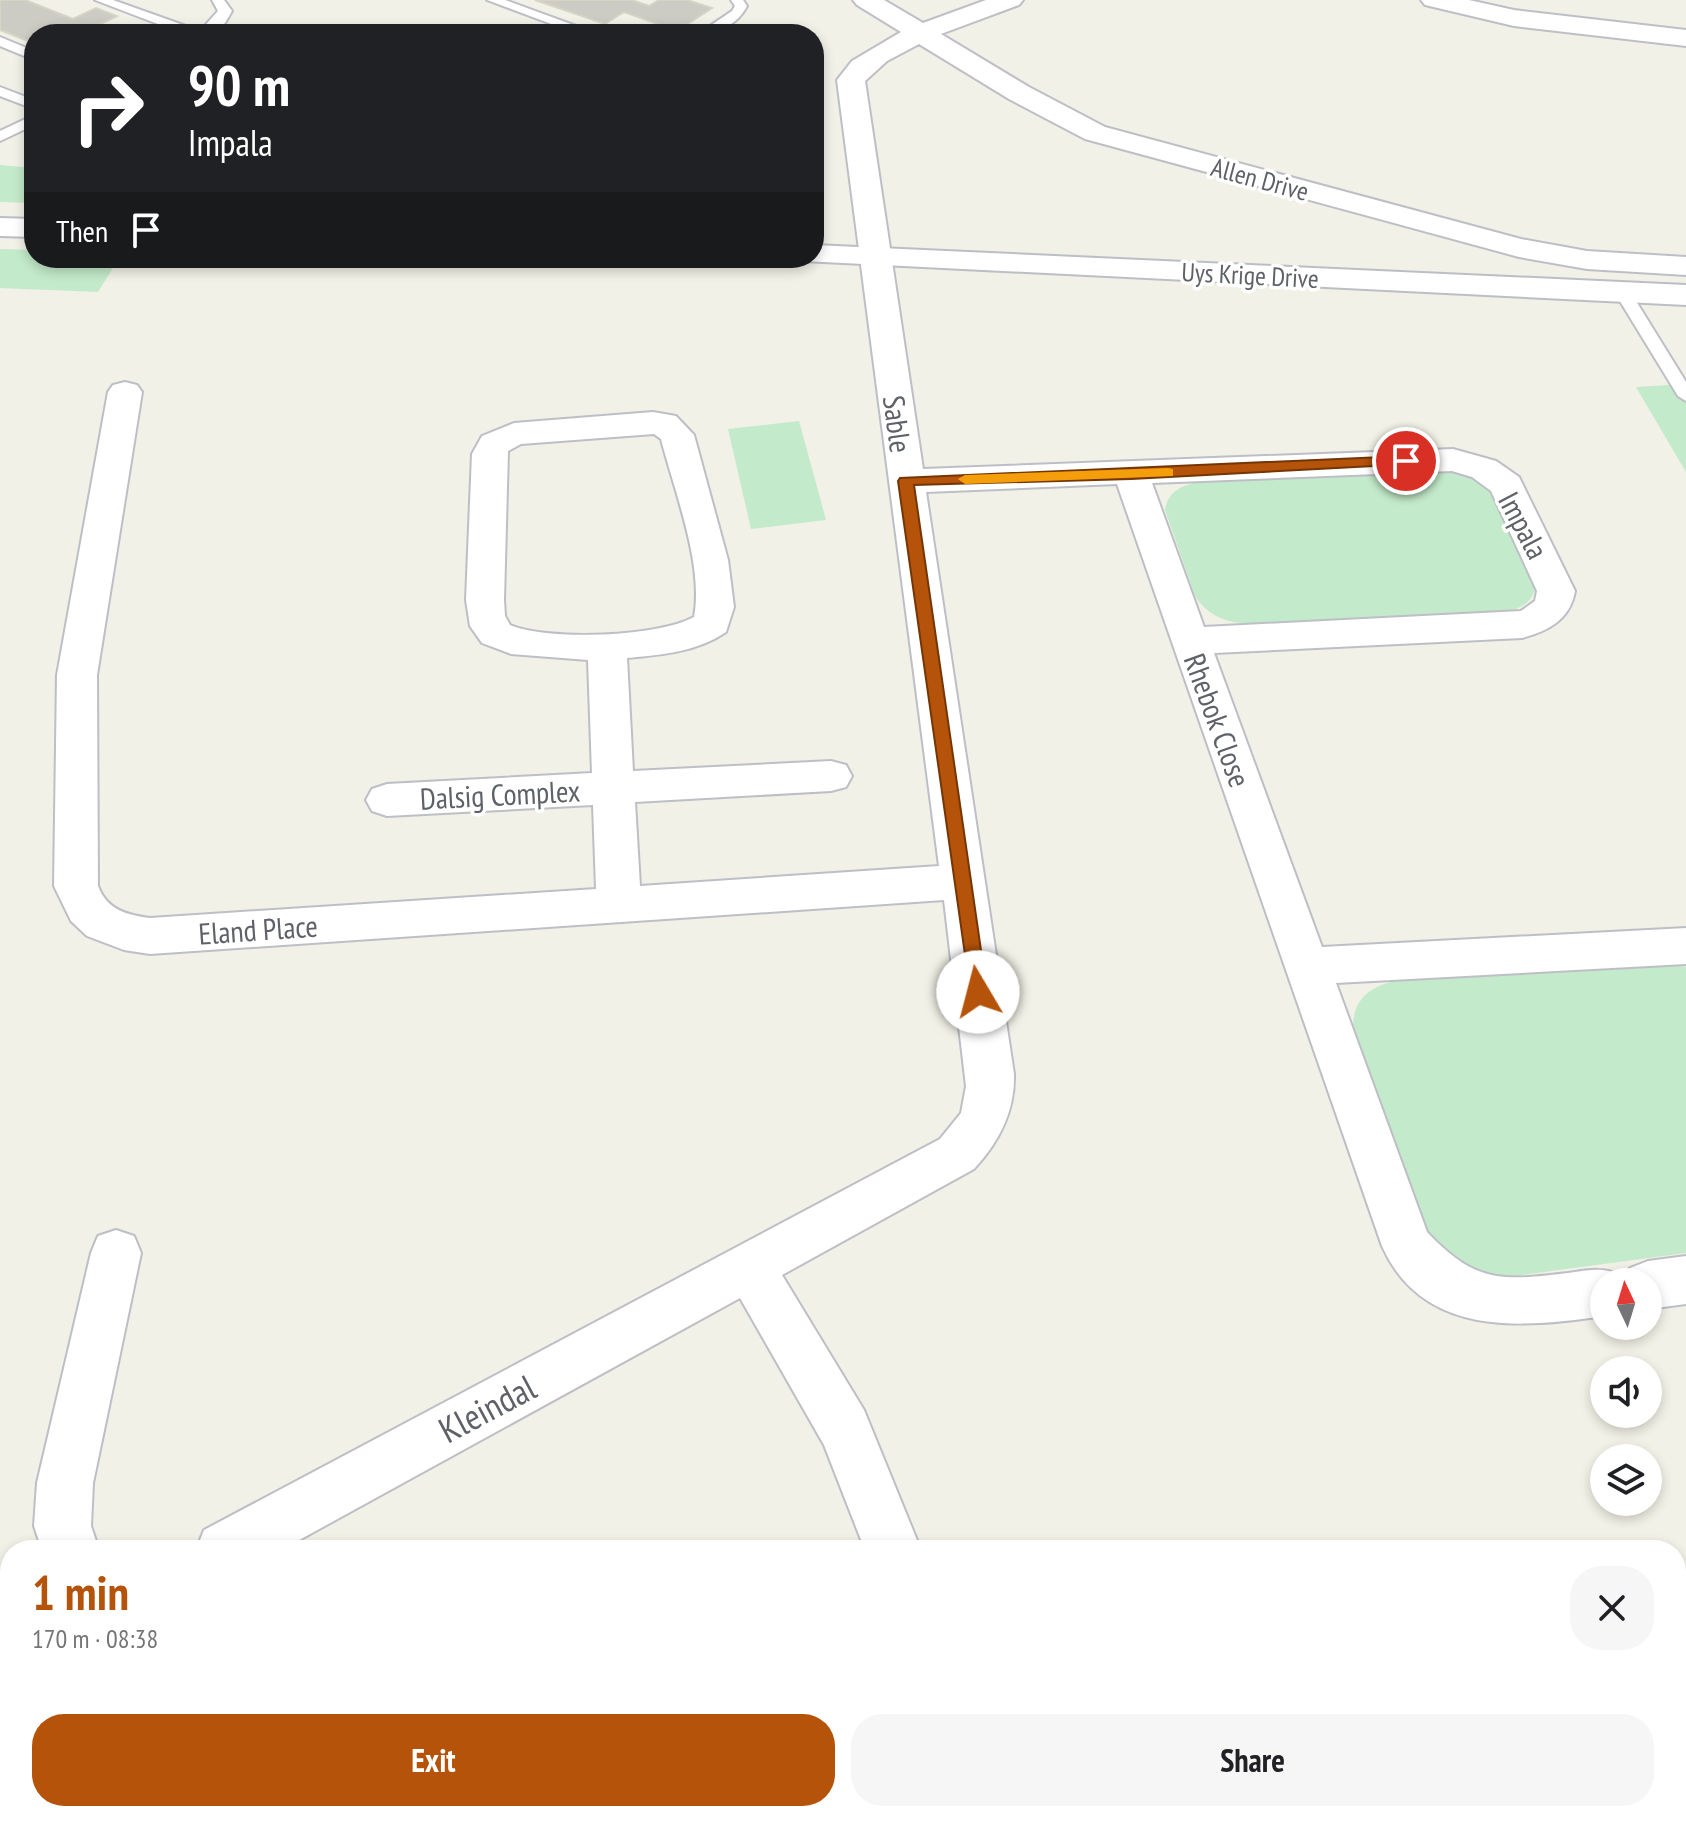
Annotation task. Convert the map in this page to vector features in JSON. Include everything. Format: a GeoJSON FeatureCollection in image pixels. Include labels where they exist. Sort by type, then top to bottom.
{"type":"FeatureCollection","features":[{"type":"Feature","properties":{"kind":"street","name":"Allen Drive"},"geometry":{"type":"LineString","coordinates":[[866,0],[1019,93],[1110,139],[1519,248],[1587,260],[1686,266]]}},
{"type":"Feature","properties":{"kind":"street","name":"Sable"},"geometry":{"type":"LineString","coordinates":[[981,1019],[851,80],[862,64],[922,34],[1010,0]]}},
{"type":"Feature","properties":{"kind":"street"},"geometry":{"type":"LineString","coordinates":[[1434,0],[1514,18],[1686,38]]}},
{"type":"Feature","properties":{"kind":"street"},"geometry":{"type":"LineString","coordinates":[[0,227],[24,228]]}},
{"type":"Feature","properties":{"kind":"street","name":"Uys Krige Drive"},"geometry":{"type":"LineString","coordinates":[[824,254],[1686,295]]}},
{"type":"Feature","properties":{"kind":"street","name":"Eland Place"},"geometry":{"type":"LineString","coordinates":[[125,392],[77,675],[76,886],[80,902],[90,916],[104,926],[125,934],[150,936],[962,882]]}},
{"type":"Feature","properties":{"kind":"street"},"geometry":{"type":"LineString","coordinates":[[653,423],[673,428],[677,435],[710,565],[717,611],[712,623],[682,637],[607,646],[514,643],[493,633],[485,617],[489,454],[494,444],[503,438],[653,423]]}},
{"type":"Feature","properties":{"kind":"street","name":"Impala"},"geometry":{"type":"LineString","coordinates":[[906,481],[1131,475],[1437,459],[1469,463],[1497,477],[1512,495],[1556,591],[1551,608],[1534,621],[1522,625],[1190,641]]}},
{"type":"Feature","properties":{"kind":"street","name":"Rhebok Close"},"geometry":{"type":"LineString","coordinates":[[1131,475],[1407,1246],[1439,1280],[1463,1294],[1491,1303],[1517,1304],[1590,1294]]}},
{"type":"Feature","properties":{"kind":"street","name":"Dalsig Complex"},"geometry":{"type":"LineString","coordinates":[[607,646],[619,906]]}},
{"type":"Feature","properties":{"kind":"street","name":"Dalsig Complex"},"geometry":{"type":"LineString","coordinates":[[387,800],[831,776]]}},
{"type":"Feature","properties":{"kind":"street"},"geometry":{"type":"LineString","coordinates":[[1306,966],[1686,946]]}},
{"type":"Feature","properties":{"kind":"street","name":"Kleindal"},"geometry":{"type":"LineString","coordinates":[[242,1540],[957,1154],[975,1136],[988,1115],[991,1095],[981,1019]]}},
{"type":"Feature","properties":{"kind":"street"},"geometry":{"type":"LineString","coordinates":[[66,1540],[61,1514],[63,1499],[116,1253]]}},
{"type":"Feature","properties":{"kind":"street"},"geometry":{"type":"LineString","coordinates":[[749,1266],[845,1429],[889,1540]]}},
{"type":"Feature","properties":{"kind":"street"},"geometry":{"type":"LineString","coordinates":[[1662,1283],[1686,1280]]}},
{"type":"Feature","properties":{"kind":"lane"},"geometry":{"type":"LineString","coordinates":[[101,0],[169,24]]}},
{"type":"Feature","properties":{"kind":"lane"},"geometry":{"type":"LineString","coordinates":[[215,24],[225,11],[223,3],[218,0]]}},
{"type":"Feature","properties":{"kind":"lane"},"geometry":{"type":"LineString","coordinates":[[493,0],[562,24]]}},
{"type":"Feature","properties":{"kind":"lane"},"geometry":{"type":"LineString","coordinates":[[720,24],[741,10],[737,0]]}},
{"type":"Feature","properties":{"kind":"lane"},"geometry":{"type":"LineString","coordinates":[[0,41],[24,52]]}},
{"type":"Feature","properties":{"kind":"lane"},"geometry":{"type":"LineString","coordinates":[[0,91],[24,101]]}},
{"type":"Feature","properties":{"kind":"lane"},"geometry":{"type":"LineString","coordinates":[[0,137],[24,124]]}},
{"type":"Feature","properties":{"kind":"lane"},"geometry":{"type":"LineString","coordinates":[[1623,293],[1686,396]]}},
{"type":"Feature","properties":{"kind":"green space"},"geometry":{"type":"Polygon","coordinates":[[[0,165],[24,167],[24,203],[0,202],[0,165]]]}},
{"type":"Feature","properties":{"kind":"green space"},"geometry":{"type":"Polygon","coordinates":[[[0,249],[24,250],[24,268],[113,268],[98,292],[0,288],[0,249]]]}},
{"type":"Feature","properties":{"kind":"green space"},"geometry":{"type":"Polygon","coordinates":[[[1686,384],[1686,472],[1636,387],[1686,384]]]}},
{"type":"Feature","properties":{"kind":"green space"},"geometry":{"type":"Polygon","coordinates":[[[799,421],[826,520],[751,529],[728,429],[799,421]]]}},
{"type":"Feature","properties":{"kind":"green space"},"geometry":{"type":"Polygon","coordinates":[[[1445,471],[1475,479],[1495,497],[1536,586],[1532,597],[1521,607],[1504,612],[1252,624],[1227,620],[1212,614],[1195,596],[1165,510],[1176,490],[1198,482],[1445,471]]]}},
{"type":"Feature","properties":{"kind":"green space"},"geometry":{"type":"Polygon","coordinates":[[[1675,965],[1686,967],[1686,1253],[1499,1278],[1466,1267],[1447,1254],[1424,1229],[1353,1026],[1360,1001],[1378,987],[1395,981],[1675,965]]]}},
{"type":"Feature","properties":{"kind":"building"},"geometry":{"type":"Polygon","coordinates":[[[0,0],[25,0],[73,19],[96,8],[117,16],[100,24],[24,24],[24,39],[0,30],[0,0]]]}},
{"type":"Feature","properties":{"kind":"building"},"geometry":{"type":"Polygon","coordinates":[[[535,0],[632,0],[649,6],[659,0],[687,0],[712,8],[688,24],[657,24],[624,12],[605,24],[535,0]]]}},
{"type":"Feature","properties":{"kind":"slow traffic"},"geometry":{"type":"LineString","coordinates":[[965,479],[1168,473]]}},
{"type":"Feature","properties":{"kind":"route"},"geometry":{"type":"LineString","coordinates":[[978,992],[906,481],[1131,475],[1406,461]]}}]}
